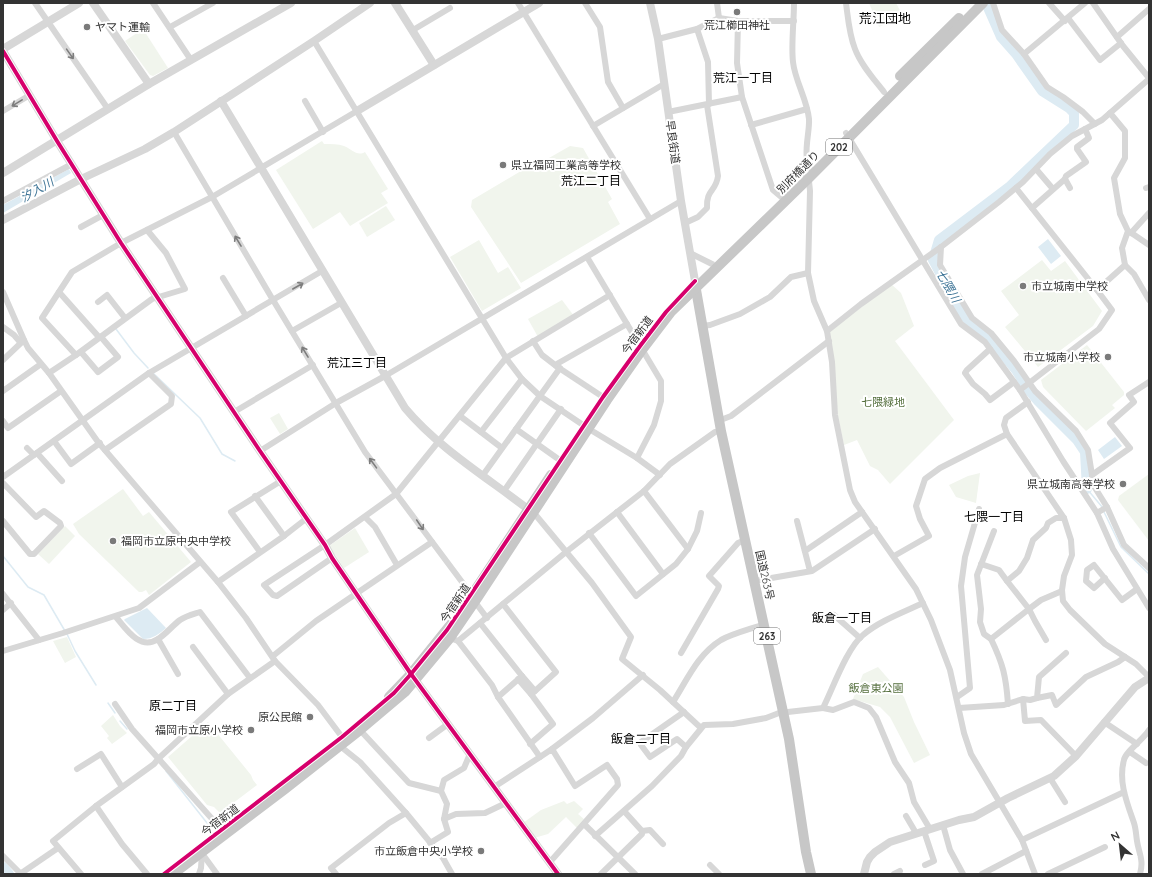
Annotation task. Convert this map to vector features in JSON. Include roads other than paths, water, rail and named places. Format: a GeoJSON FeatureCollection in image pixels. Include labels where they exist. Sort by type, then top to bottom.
{"type":"FeatureCollection","features":[{"type":"Feature","properties":{"kind":"highway","name":"別府橋通り"},"geometry":{"type":"LineString","coordinates":[[847,135],[884,92],[936,39],[979,4]]}},
{"type":"Feature","properties":{"kind":"highway","name":"別府橋通り"},"geometry":{"type":"LineString","coordinates":[[695,285],[784,199],[979,4]]}},
{"type":"Feature","properties":{"kind":"highway","name":"別府橋通り"},"geometry":{"type":"LineString","coordinates":[[695,285],[712,264],[784,199]]}},
{"type":"Feature","properties":{"kind":"highway","name":"国道263号"},"geometry":{"type":"LineString","coordinates":[[695,285],[720,431],[784,712],[811,874]]}},
{"type":"Feature","properties":{"kind":"highway","name":"今宿新道"},"geometry":{"type":"LineString","coordinates":[[173,874],[222,830],[341,742],[360,730],[405,692],[413,677],[447,630],[474,598],[587,427],[666,312],[695,285]]}},
{"type":"Feature","properties":{"kind":"highway","name":"今宿新道"},"geometry":{"type":"LineString","coordinates":[[531,511],[561,461],[587,427],[603,397],[641,348]]}},
{"type":"Feature","properties":{"kind":"highway","name":"今宿新道"},"geometry":{"type":"LineString","coordinates":[[164,874],[200,851],[285,789],[341,742],[454,640],[474,598]]}},
{"type":"Feature","properties":{"kind":"street"},"geometry":{"type":"LineString","coordinates":[[35,3],[108,109]]}},
{"type":"Feature","properties":{"kind":"street"},"geometry":{"type":"LineString","coordinates":[[79,3],[3,50],[57,141],[121,243],[192,347],[260,451],[325,545],[332,558],[386,635],[413,677],[558,874]]}},
{"type":"Feature","properties":{"kind":"street"},"geometry":{"type":"LineString","coordinates":[[93,3],[149,84]]}},
{"type":"Feature","properties":{"kind":"street"},"geometry":{"type":"LineString","coordinates":[[153,3],[191,60]]}},
{"type":"Feature","properties":{"kind":"street"},"geometry":{"type":"LineString","coordinates":[[170,27],[213,3]]}},
{"type":"Feature","properties":{"kind":"street"},"geometry":{"type":"LineString","coordinates":[[3,220],[81,179],[145,149],[174,132],[370,3]]}},
{"type":"Feature","properties":{"kind":"street"},"geometry":{"type":"LineString","coordinates":[[395,3],[434,66]]}},
{"type":"Feature","properties":{"kind":"street"},"geometry":{"type":"LineString","coordinates":[[518,3],[650,219]]}},
{"type":"Feature","properties":{"kind":"street"},"geometry":{"type":"LineString","coordinates":[[59,292],[118,357],[98,372],[42,318],[72,272],[121,243],[212,197],[262,169],[539,3]]}},
{"type":"Feature","properties":{"kind":"street"},"geometry":{"type":"LineString","coordinates":[[585,3],[600,27],[608,82],[623,108]]}},
{"type":"Feature","properties":{"kind":"street","name":"早良街道"},"geometry":{"type":"LineString","coordinates":[[650,3],[658,39],[681,201],[695,285]]}},
{"type":"Feature","properties":{"kind":"street"},"geometry":{"type":"LineString","coordinates":[[717,3],[719,18]]}},
{"type":"Feature","properties":{"kind":"street"},"geometry":{"type":"LineString","coordinates":[[794,3],[793,62],[809,120],[807,159],[810,191],[808,273],[814,300],[827,331],[829,340],[833,369],[835,415],[850,490],[855,502],[894,556],[924,603],[950,670],[964,733],[971,754],[1022,840],[1035,874]]}},
{"type":"Feature","properties":{"kind":"street"},"geometry":{"type":"LineString","coordinates":[[846,3],[855,49],[866,69],[884,92]]}},
{"type":"Feature","properties":{"kind":"street"},"geometry":{"type":"LineString","coordinates":[[993,3],[1002,30],[1024,54],[1048,87],[1083,112],[1095,124]]}},
{"type":"Feature","properties":{"kind":"street"},"geometry":{"type":"LineString","coordinates":[[1049,3],[1066,19],[1100,60],[1149,10]]}},
{"type":"Feature","properties":{"kind":"street"},"geometry":{"type":"LineString","coordinates":[[1024,54],[1085,3]]}},
{"type":"Feature","properties":{"kind":"street"},"geometry":{"type":"LineString","coordinates":[[827,331],[861,304],[939,248],[1016,188],[1050,154],[1072,136],[1110,114],[1149,78],[1092,3]]}},
{"type":"Feature","properties":{"kind":"street"},"geometry":{"type":"LineString","coordinates":[[3,173],[149,84],[286,4]]}},
{"type":"Feature","properties":{"kind":"street"},"geometry":{"type":"LineString","coordinates":[[412,30],[450,8]]}},
{"type":"Feature","properties":{"kind":"street"},"geometry":{"type":"LineString","coordinates":[[658,39],[697,28],[719,18],[738,21],[794,21]]}},
{"type":"Feature","properties":{"kind":"street"},"geometry":{"type":"LineString","coordinates":[[738,21],[737,63],[742,97],[773,190],[784,199]]}},
{"type":"Feature","properties":{"kind":"street"},"geometry":{"type":"LineString","coordinates":[[685,223],[698,217],[707,208],[706,199],[717,184],[718,176],[708,105],[708,62],[697,28]]}},
{"type":"Feature","properties":{"kind":"street"},"geometry":{"type":"LineString","coordinates":[[314,41],[482,319],[506,358],[522,379],[540,396],[637,458],[660,475]]}},
{"type":"Feature","properties":{"kind":"street"},"geometry":{"type":"LineString","coordinates":[[593,126],[664,84]]}},
{"type":"Feature","properties":{"kind":"street"},"geometry":{"type":"LineString","coordinates":[[3,111],[30,95]]}},
{"type":"Feature","properties":{"kind":"street"},"geometry":{"type":"LineString","coordinates":[[668,112],[742,97]]}},
{"type":"Feature","properties":{"kind":"street"},"geometry":{"type":"LineString","coordinates":[[221,101],[341,304],[405,408],[416,421],[439,442],[531,511],[592,583],[631,637],[622,659],[643,675],[701,728]]}},
{"type":"Feature","properties":{"kind":"street"},"geometry":{"type":"LineString","coordinates":[[305,101],[323,132]]}},
{"type":"Feature","properties":{"kind":"street"},"geometry":{"type":"LineString","coordinates":[[752,125],[807,109]]}},
{"type":"Feature","properties":{"kind":"street"},"geometry":{"type":"LineString","coordinates":[[1110,114],[1125,131],[1125,158],[1114,178],[1120,214],[1130,232],[1149,245]]}},
{"type":"Feature","properties":{"kind":"street"},"geometry":{"type":"LineString","coordinates":[[1032,208],[1065,179],[1066,176],[1086,162],[1077,149],[1077,147],[1089,138],[1085,129]]}},
{"type":"Feature","properties":{"kind":"street"},"geometry":{"type":"LineString","coordinates":[[174,132],[273,300],[366,452],[474,598],[486,618]]}},
{"type":"Feature","properties":{"kind":"street"},"geometry":{"type":"LineString","coordinates":[[847,135],[925,258],[961,324],[985,342],[1028,402],[1063,461],[1102,510],[1124,545],[1149,568]]}},
{"type":"Feature","properties":{"kind":"street"},"geometry":{"type":"LineString","coordinates":[[3,201],[72,164]]}},
{"type":"Feature","properties":{"kind":"street"},"geometry":{"type":"LineString","coordinates":[[1036,169],[1053,189]]}},
{"type":"Feature","properties":{"kind":"street"},"geometry":{"type":"LineString","coordinates":[[1065,179],[1070,188]]}},
{"type":"Feature","properties":{"kind":"street"},"geometry":{"type":"LineString","coordinates":[[1016,188],[1112,310],[1099,329],[1020,390]]}},
{"type":"Feature","properties":{"kind":"street"},"geometry":{"type":"LineString","coordinates":[[260,451],[336,403],[385,376],[681,201]]}},
{"type":"Feature","properties":{"kind":"street"},"geometry":{"type":"LineString","coordinates":[[1149,213],[1130,232],[1122,248],[1125,265],[1134,274],[1149,300]]}},
{"type":"Feature","properties":{"kind":"street"},"geometry":{"type":"LineString","coordinates":[[81,228],[103,215]]}},
{"type":"Feature","properties":{"kind":"street"},"geometry":{"type":"LineString","coordinates":[[49,373],[79,354],[152,299],[185,289],[166,253],[147,230]]}},
{"type":"Feature","properties":{"kind":"street"},"geometry":{"type":"LineString","coordinates":[[939,248],[940,265],[972,318],[991,333],[1014,361],[1035,391],[1076,431],[1088,450],[1092,483],[1102,510],[1113,549],[1149,608]]}},
{"type":"Feature","properties":{"kind":"street"},"geometry":{"type":"LineString","coordinates":[[690,253],[712,264]]}},
{"type":"Feature","properties":{"kind":"street"},"geometry":{"type":"LineString","coordinates":[[587,256],[661,381],[661,401],[654,425],[637,458]]}},
{"type":"Feature","properties":{"kind":"street"},"geometry":{"type":"LineString","coordinates":[[1097,290],[1125,265]]}},
{"type":"Feature","properties":{"kind":"street"},"geometry":{"type":"LineString","coordinates":[[3,477],[149,373],[322,271]]}},
{"type":"Feature","properties":{"kind":"street"},"geometry":{"type":"LineString","coordinates":[[702,326],[710,325],[740,314],[770,297],[791,277],[808,273]]}},
{"type":"Feature","properties":{"kind":"street"},"geometry":{"type":"LineString","coordinates":[[223,278],[246,316]]}},
{"type":"Feature","properties":{"kind":"street"},"geometry":{"type":"LineString","coordinates":[[3,292],[22,341]]}},
{"type":"Feature","properties":{"kind":"street"},"geometry":{"type":"LineString","coordinates":[[98,302],[107,295],[125,318]]}},
{"type":"Feature","properties":{"kind":"street"},"geometry":{"type":"LineString","coordinates":[[332,558],[277,596],[273,595],[264,585],[325,545],[396,494],[506,358],[610,295]]}},
{"type":"Feature","properties":{"kind":"street"},"geometry":{"type":"LineString","coordinates":[[292,331],[341,304]]}},
{"type":"Feature","properties":{"kind":"street"},"geometry":{"type":"LineString","coordinates":[[483,475],[540,396],[557,367],[627,324]]}},
{"type":"Feature","properties":{"kind":"street"},"geometry":{"type":"LineString","coordinates":[[3,327],[22,341],[49,373],[100,444],[218,582],[274,658],[318,705],[341,742],[406,813],[443,858],[452,874]]}},
{"type":"Feature","properties":{"kind":"street"},"geometry":{"type":"LineString","coordinates":[[718,421],[731,416],[829,340]]}},
{"type":"Feature","properties":{"kind":"street"},"geometry":{"type":"LineString","coordinates":[[3,360],[22,341]]}},
{"type":"Feature","properties":{"kind":"street"},"geometry":{"type":"LineString","coordinates":[[533,341],[542,355],[557,367],[603,397]]}},
{"type":"Feature","properties":{"kind":"street"},"geometry":{"type":"LineString","coordinates":[[990,349],[965,373],[973,384],[990,400],[1014,382]]}},
{"type":"Feature","properties":{"kind":"street"},"geometry":{"type":"LineString","coordinates":[[3,391],[41,364]]}},
{"type":"Feature","properties":{"kind":"street"},"geometry":{"type":"LineString","coordinates":[[234,412],[313,365]]}},
{"type":"Feature","properties":{"kind":"street"},"geometry":{"type":"LineString","coordinates":[[105,450],[171,404],[172,396],[149,373]]}},
{"type":"Feature","properties":{"kind":"street"},"geometry":{"type":"LineString","coordinates":[[481,432],[522,379]]}},
{"type":"Feature","properties":{"kind":"street"},"geometry":{"type":"LineString","coordinates":[[1092,475],[1130,448],[1110,423],[1134,402],[1129,395],[1149,382]]}},
{"type":"Feature","properties":{"kind":"street"},"geometry":{"type":"LineString","coordinates":[[3,421],[8,428],[61,391]]}},
{"type":"Feature","properties":{"kind":"street"},"geometry":{"type":"LineString","coordinates":[[864,874],[867,862],[879,848],[898,838],[974,817],[1000,802],[1054,776],[1076,756],[1135,688],[1149,678],[1136,664],[1106,644],[1070,610],[1063,601],[1062,591],[1064,576],[1072,555],[1071,540],[1064,518],[1007,434],[1004,425],[1006,418],[1028,402]]}},
{"type":"Feature","properties":{"kind":"street"},"geometry":{"type":"LineString","coordinates":[[504,491],[560,409]]}},
{"type":"Feature","properties":{"kind":"street"},"geometry":{"type":"LineString","coordinates":[[460,416],[502,448]]}},
{"type":"Feature","properties":{"kind":"street"},"geometry":{"type":"LineString","coordinates":[[516,429],[561,461]]}},
{"type":"Feature","properties":{"kind":"street"},"geometry":{"type":"LineString","coordinates":[[540,757],[498,697],[492,685],[454,640],[480,623],[589,533],[644,491],[670,464],[715,432],[720,431]]}},
{"type":"Feature","properties":{"kind":"street"},"geometry":{"type":"LineString","coordinates":[[894,556],[929,536],[920,519],[916,506],[925,479],[940,468],[1007,434]]}},
{"type":"Feature","properties":{"kind":"street"},"geometry":{"type":"LineString","coordinates":[[54,441],[71,464],[100,444]]}},
{"type":"Feature","properties":{"kind":"street"},"geometry":{"type":"LineString","coordinates":[[27,448],[62,481]]}},
{"type":"Feature","properties":{"kind":"street"},"geometry":{"type":"LineString","coordinates":[[260,552],[231,512],[281,481]]}},
{"type":"Feature","properties":{"kind":"street"},"geometry":{"type":"LineString","coordinates":[[3,483],[36,517],[44,511],[60,523],[61,526],[34,554],[30,554],[3,521]]}},
{"type":"Feature","properties":{"kind":"street"},"geometry":{"type":"LineString","coordinates":[[644,491],[688,549]]}},
{"type":"Feature","properties":{"kind":"street"},"geometry":{"type":"LineString","coordinates":[[255,496],[284,536]]}},
{"type":"Feature","properties":{"kind":"street"},"geometry":{"type":"LineString","coordinates":[[957,697],[970,688],[961,586],[965,557],[979,509]]}},
{"type":"Feature","properties":{"kind":"street"},"geometry":{"type":"LineString","coordinates":[[617,512],[663,574]]}},
{"type":"Feature","properties":{"kind":"street"},"geometry":{"type":"LineString","coordinates":[[805,551],[862,512]]}},
{"type":"Feature","properties":{"kind":"street"},"geometry":{"type":"LineString","coordinates":[[589,533],[636,596],[676,564],[688,549],[702,513]]}},
{"type":"Feature","properties":{"kind":"street"},"geometry":{"type":"LineString","coordinates":[[365,517],[375,527],[397,565]]}},
{"type":"Feature","properties":{"kind":"street"},"geometry":{"type":"LineString","coordinates":[[218,582],[284,536],[306,518]]}},
{"type":"Feature","properties":{"kind":"street"},"geometry":{"type":"LineString","coordinates":[[1007,581],[1019,571],[1027,558],[1033,540],[1046,528],[1048,523],[1056,518],[1064,518]]}},
{"type":"Feature","properties":{"kind":"street"},"geometry":{"type":"LineString","coordinates":[[797,521],[810,571]]}},
{"type":"Feature","properties":{"kind":"street"},"geometry":{"type":"LineString","coordinates":[[754,581],[810,571],[875,529]]}},
{"type":"Feature","properties":{"kind":"street"},"geometry":{"type":"LineString","coordinates":[[994,531],[977,575],[981,609],[980,622],[984,634],[991,639],[1000,658],[1006,676],[1008,704]]}},
{"type":"Feature","properties":{"kind":"street"},"geometry":{"type":"LineString","coordinates":[[681,653],[718,589],[719,586],[709,576],[738,543],[745,540]]}},
{"type":"Feature","properties":{"kind":"street"},"geometry":{"type":"LineString","coordinates":[[82,874],[53,842],[96,806],[154,764],[228,694],[250,678],[316,621],[432,542]]}},
{"type":"Feature","properties":{"kind":"street"},"geometry":{"type":"LineString","coordinates":[[3,651],[116,617],[140,608],[200,562]]}},
{"type":"Feature","properties":{"kind":"street"},"geometry":{"type":"LineString","coordinates":[[981,564],[999,570],[1029,609],[1034,621],[1046,640]]}},
{"type":"Feature","properties":{"kind":"street"},"geometry":{"type":"LineString","coordinates":[[1105,578],[1122,600],[1137,589]]}},
{"type":"Feature","properties":{"kind":"street"},"geometry":{"type":"LineString","coordinates":[[991,639],[1041,600],[1062,591]]}},
{"type":"Feature","properties":{"kind":"street"},"geometry":{"type":"LineString","coordinates":[[3,594],[39,640]]}},
{"type":"Feature","properties":{"kind":"street"},"geometry":{"type":"LineString","coordinates":[[3,610],[11,603]]}},
{"type":"Feature","properties":{"kind":"street"},"geometry":{"type":"LineString","coordinates":[[823,708],[849,652],[860,638],[871,628],[924,603]]}},
{"type":"Feature","properties":{"kind":"street"},"geometry":{"type":"LineString","coordinates":[[503,604],[556,672],[533,693]]}},
{"type":"Feature","properties":{"kind":"street"},"geometry":{"type":"LineString","coordinates":[[116,617],[131,635],[140,641],[148,643],[158,639],[181,619],[200,612],[250,678]]}},
{"type":"Feature","properties":{"kind":"street"},"geometry":{"type":"LineString","coordinates":[[834,614],[860,638]]}},
{"type":"Feature","properties":{"kind":"street"},"geometry":{"type":"LineString","coordinates":[[480,623],[520,678],[533,693],[553,724],[530,744]]}},
{"type":"Feature","properties":{"kind":"street"},"geometry":{"type":"LineString","coordinates":[[673,702],[698,660],[709,650],[721,640],[764,625]]}},
{"type":"Feature","properties":{"kind":"street"},"geometry":{"type":"LineString","coordinates":[[158,639],[178,674]]}},
{"type":"Feature","properties":{"kind":"street"},"geometry":{"type":"LineString","coordinates":[[193,647],[228,694]]}},
{"type":"Feature","properties":{"kind":"street"},"geometry":{"type":"LineString","coordinates":[[1037,698],[1039,677],[1066,653]]}},
{"type":"Feature","properties":{"kind":"street"},"geometry":{"type":"LineString","coordinates":[[959,708],[1008,704],[1023,699],[1030,700],[1052,695],[1056,704],[1086,677],[1118,662],[1125,657]]}},
{"type":"Feature","properties":{"kind":"street"},"geometry":{"type":"LineString","coordinates":[[494,787],[552,749],[593,718],[643,675]]}},
{"type":"Feature","properties":{"kind":"street"},"geometry":{"type":"LineString","coordinates":[[498,697],[520,678]]}},
{"type":"Feature","properties":{"kind":"street"},"geometry":{"type":"LineString","coordinates":[[1023,699],[1025,721],[1041,720],[1076,756]]}},
{"type":"Feature","properties":{"kind":"street"},"geometry":{"type":"LineString","coordinates":[[596,836],[652,786],[681,756],[686,747],[704,725],[733,724],[766,718],[784,712],[823,708],[833,710],[854,702],[869,708],[876,717],[895,762],[909,783],[923,831],[934,861],[925,865]]}},
{"type":"Feature","properties":{"kind":"street"},"geometry":{"type":"LineString","coordinates":[[115,704],[132,729],[222,830]]}},
{"type":"Feature","properties":{"kind":"street"},"geometry":{"type":"LineString","coordinates":[[684,712],[641,742],[641,745],[650,757],[677,738],[686,747]]}},
{"type":"Feature","properties":{"kind":"street"},"geometry":{"type":"LineString","coordinates":[[1104,722],[1137,744]]}},
{"type":"Feature","properties":{"kind":"street"},"geometry":{"type":"LineString","coordinates":[[429,738],[448,724]]}},
{"type":"Feature","properties":{"kind":"street"},"geometry":{"type":"LineString","coordinates":[[360,730],[409,783],[441,791]]}},
{"type":"Feature","properties":{"kind":"street"},"geometry":{"type":"LineString","coordinates":[[1140,874],[1142,857],[1137,842],[1134,823],[1124,792],[1122,775],[1124,758],[1149,730]]}},
{"type":"Feature","properties":{"kind":"street"},"geometry":{"type":"LineString","coordinates":[[550,862],[618,785],[617,779],[607,765],[575,786],[552,749]]}},
{"type":"Feature","properties":{"kind":"street"},"geometry":{"type":"LineString","coordinates":[[1130,752],[1146,763]]}},
{"type":"Feature","properties":{"kind":"street"},"geometry":{"type":"LineString","coordinates":[[77,769],[101,754],[122,787]]}},
{"type":"Feature","properties":{"kind":"street"},"geometry":{"type":"LineString","coordinates":[[430,843],[448,832],[444,819],[447,804],[441,791],[444,780],[464,768],[470,754]]}},
{"type":"Feature","properties":{"kind":"street"},"geometry":{"type":"LineString","coordinates":[[1050,778],[1065,802]]}},
{"type":"Feature","properties":{"kind":"street"},"geometry":{"type":"LineString","coordinates":[[1022,840],[1124,792]]}},
{"type":"Feature","properties":{"kind":"street"},"geometry":{"type":"LineString","coordinates":[[444,819],[456,814],[485,813],[506,803]]}},
{"type":"Feature","properties":{"kind":"street"},"geometry":{"type":"LineString","coordinates":[[96,806],[122,844],[147,874]]}},
{"type":"Feature","properties":{"kind":"street"},"geometry":{"type":"LineString","coordinates":[[624,810],[642,831]]}},
{"type":"Feature","properties":{"kind":"street"},"geometry":{"type":"LineString","coordinates":[[327,874],[331,868],[389,823],[406,813]]}},
{"type":"Feature","properties":{"kind":"street"},"geometry":{"type":"LineString","coordinates":[[906,816],[923,831]]}},
{"type":"Feature","properties":{"kind":"street"},"geometry":{"type":"LineString","coordinates":[[584,824],[635,874]]}},
{"type":"Feature","properties":{"kind":"street"},"geometry":{"type":"LineString","coordinates":[[943,825],[950,850],[963,874]]}},
{"type":"Feature","properties":{"kind":"street"},"geometry":{"type":"LineString","coordinates":[[642,831],[650,830],[663,844]]}},
{"type":"Feature","properties":{"kind":"street"},"geometry":{"type":"LineString","coordinates":[[601,874],[642,834],[642,831]]}},
{"type":"Feature","properties":{"kind":"street"},"geometry":{"type":"LineString","coordinates":[[1048,874],[1105,847]]}},
{"type":"Feature","properties":{"kind":"street"},"geometry":{"type":"LineString","coordinates":[[3,856],[21,874],[58,848]]}},
{"type":"Feature","properties":{"kind":"street"},"geometry":{"type":"LineString","coordinates":[[199,874],[201,868],[200,851]]}},
{"type":"Feature","properties":{"kind":"street"},"geometry":{"type":"LineString","coordinates":[[200,851],[217,874]]}},
{"type":"Feature","properties":{"kind":"street"},"geometry":{"type":"LineString","coordinates":[[982,874],[1026,851]]}},
{"type":"Feature","properties":{"kind":"street"},"geometry":{"type":"LineString","coordinates":[[710,866],[719,874]]}},
{"type":"Feature","properties":{"kind":"street"},"geometry":{"type":"LineString","coordinates":[[331,868],[336,874]]}},
{"type":"Feature","properties":{"kind":"street"},"geometry":{"type":"LineString","coordinates":[[894,874],[900,871]]}},
{"type":"Feature","properties":{"kind":"water","name":"汐入川"},"geometry":{"type":"Polygon","coordinates":[[[69,169],[71,173],[3,213],[3,205],[69,169]]]}},
{"type":"Feature","properties":{"kind":"water"},"geometry":{"type":"Polygon","coordinates":[[[1048,239],[1061,256],[1051,264],[1038,247],[1048,239]]]}},
{"type":"Feature","properties":{"kind":"water"},"geometry":{"type":"Polygon","coordinates":[[[1115,437],[1122,446],[1104,459],[1098,450],[1115,437]]]}},
{"type":"Feature","properties":{"kind":"water"},"geometry":{"type":"Polygon","coordinates":[[[147,608],[166,628],[153,637],[143,639],[124,620],[147,608]]]}},
{"type":"Feature","properties":{"kind":"waterway","name":"七隈川"},"geometry":{"type":"LineString","coordinates":[[986,3],[1001,37],[1016,54],[1042,91],[1069,108],[1074,113],[1074,125],[1009,187],[939,240],[933,260],[956,303],[969,322],[988,336],[1016,370],[1027,388],[1038,401],[1077,440],[1085,452],[1087,489]]}},
{"type":"Feature","properties":{"kind":"waterway"},"geometry":{"type":"LineString","coordinates":[[116,329],[134,353],[148,368]]}},
{"type":"Feature","properties":{"kind":"waterway"},"geometry":{"type":"LineString","coordinates":[[154,374],[200,418],[222,454],[235,461]]}},
{"type":"Feature","properties":{"kind":"waterway","name":"七隈川"},"geometry":{"type":"LineString","coordinates":[[1087,489],[1103,508]]}},
{"type":"Feature","properties":{"kind":"waterway","name":"七隈川"},"geometry":{"type":"LineString","coordinates":[[1104,512],[1121,547],[1149,574]]}},
{"type":"Feature","properties":{"kind":"waterway"},"geometry":{"type":"LineString","coordinates":[[3,556],[28,587],[44,595],[65,631]]}},
{"type":"Feature","properties":{"kind":"waterway"},"geometry":{"type":"LineString","coordinates":[[67,634],[75,651],[96,685]]}},
{"type":"Feature","properties":{"kind":"waterway"},"geometry":{"type":"LineString","coordinates":[[108,703],[115,713]]}},
{"type":"Feature","properties":{"kind":"waterway"},"geometry":{"type":"LineString","coordinates":[[120,721],[127,729]]}},
{"type":"Feature","properties":{"kind":"waterway"},"geometry":{"type":"LineString","coordinates":[[166,771],[211,828]]}},
{"type":"Feature","properties":{"kind":"waterway"},"geometry":{"type":"LineString","coordinates":[[3,867],[9,874]]}},
{"type":"Feature","properties":{"kind":"place","name":"荒江櫛田神社"},"geometry":{"type":"Point","coordinates":[737,12]}},
{"type":"Feature","properties":{"kind":"place","name":"ヤマト運輸"},"geometry":{"type":"Point","coordinates":[87,27]}},
{"type":"Feature","properties":{"kind":"place","name":"県立福岡工業高等学校"},"geometry":{"type":"Point","coordinates":[503,165]}},
{"type":"Feature","properties":{"kind":"place","name":"市立城南中学校"},"geometry":{"type":"Point","coordinates":[1023,286]}},
{"type":"Feature","properties":{"kind":"place","name":"市立城南小学校"},"geometry":{"type":"Point","coordinates":[1108,357]}},
{"type":"Feature","properties":{"kind":"place","name":"県立城南高等学校"},"geometry":{"type":"Point","coordinates":[1123,484]}},
{"type":"Feature","properties":{"kind":"place","name":"福岡市立原中央中学校"},"geometry":{"type":"Point","coordinates":[113,541]}},
{"type":"Feature","properties":{"kind":"place","name":"原公民館"},"geometry":{"type":"Point","coordinates":[310,717]}},
{"type":"Feature","properties":{"kind":"place","name":"福岡市立原小学校"},"geometry":{"type":"Point","coordinates":[251,730]}},
{"type":"Feature","properties":{"kind":"place","name":"市立飯倉中央小学校"},"geometry":{"type":"Point","coordinates":[481,851]}},
{"type":"Feature","properties":{"kind":"district","name":"荒江団地"},"geometry":{"type":"Point","coordinates":[885,18]}},
{"type":"Feature","properties":{"kind":"district","name":"荒江一丁目"},"geometry":{"type":"Point","coordinates":[743,78]}},
{"type":"Feature","properties":{"kind":"district","name":"荒江二丁目"},"geometry":{"type":"Point","coordinates":[591,181]}},
{"type":"Feature","properties":{"kind":"district","name":"荒江三丁目"},"geometry":{"type":"Point","coordinates":[357,363]}},
{"type":"Feature","properties":{"kind":"district","name":"七隈一丁目"},"geometry":{"type":"Point","coordinates":[994,517]}},
{"type":"Feature","properties":{"kind":"district","name":"飯倉一丁目"},"geometry":{"type":"Point","coordinates":[842,618]}},
{"type":"Feature","properties":{"kind":"district","name":"原二丁目"},"geometry":{"type":"Point","coordinates":[173,706]}},
{"type":"Feature","properties":{"kind":"district","name":"飯倉二丁目"},"geometry":{"type":"Point","coordinates":[641,739]}},
{"type":"Feature","properties":{"kind":"park label","name":"七隈緑地"},"geometry":{"type":"Point","coordinates":[883,402]}},
{"type":"Feature","properties":{"kind":"park label","name":"飯倉東公園"},"geometry":{"type":"Point","coordinates":[876,688]}}]}
